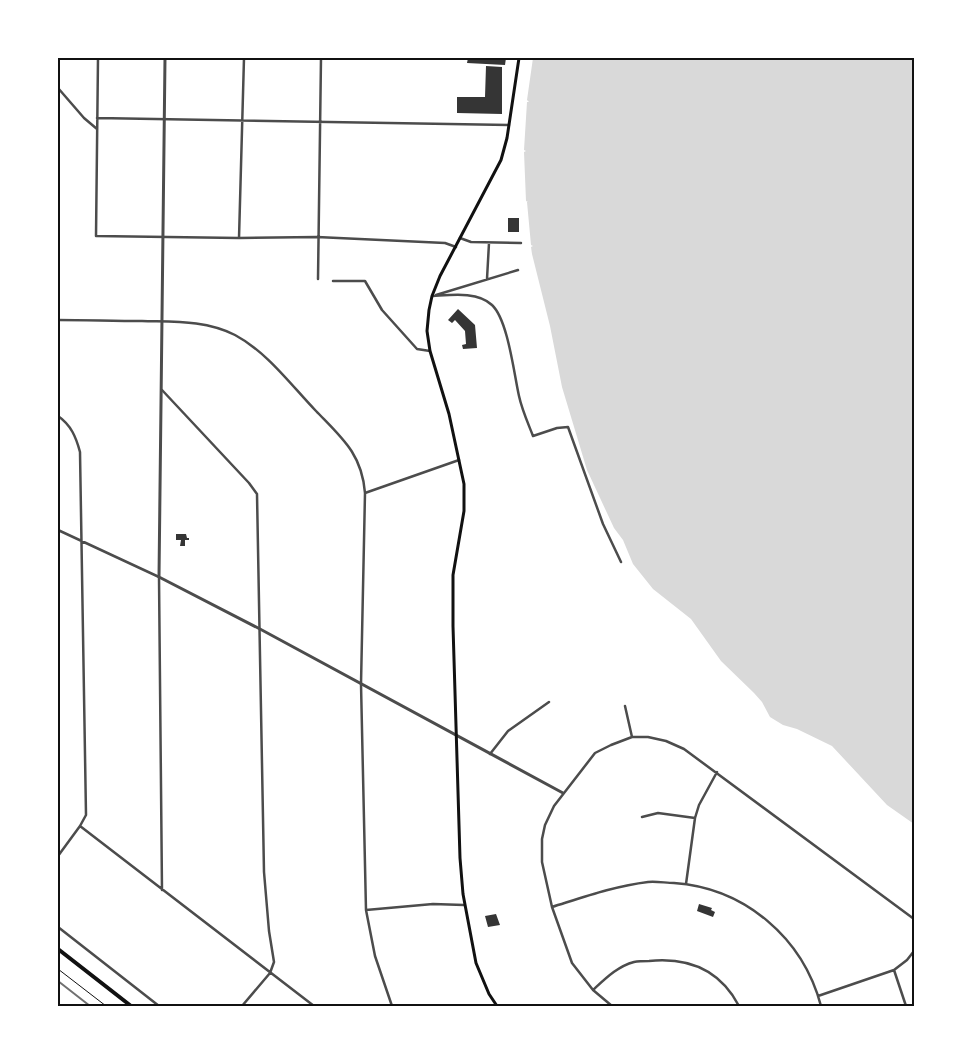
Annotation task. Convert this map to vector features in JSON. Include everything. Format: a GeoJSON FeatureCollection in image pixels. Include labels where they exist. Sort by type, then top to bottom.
{"type":"FeatureCollection","features":[{"type":"Feature","properties":{"kind":"main road"},"geometry":{"type":"LineString","coordinates":[[497,1006],[489,994],[476,963],[464,905],[460,858],[452,575],[464,511],[464,484],[449,414],[430,351],[427,331],[432,296],[501,160],[509,126],[519,58]]}},
{"type":"Feature","properties":{"kind":"main road"},"geometry":{"type":"LineString","coordinates":[[58,949],[131,1006]]}},
{"type":"Feature","properties":{"kind":"street"},"geometry":{"type":"LineString","coordinates":[[98,58],[96,236],[163,238],[317,237],[445,243],[456,247]]}},
{"type":"Feature","properties":{"kind":"street"},"geometry":{"type":"LineString","coordinates":[[162,890],[159,577],[165,58]]}},
{"type":"Feature","properties":{"kind":"street"},"geometry":{"type":"LineString","coordinates":[[240,238],[244,58]]}},
{"type":"Feature","properties":{"kind":"street"},"geometry":{"type":"LineString","coordinates":[[318,280],[317,237],[321,58]]}},
{"type":"Feature","properties":{"kind":"street"},"geometry":{"type":"LineString","coordinates":[[58,88],[84,118],[97,129]]}},
{"type":"Feature","properties":{"kind":"street"},"geometry":{"type":"LineString","coordinates":[[97,118],[509,126]]}},
{"type":"Feature","properties":{"kind":"street"},"geometry":{"type":"LineString","coordinates":[[460,238],[471,242],[521,242]]}},
{"type":"Feature","properties":{"kind":"street"},"geometry":{"type":"LineString","coordinates":[[488,280],[489,243]]}},
{"type":"Feature","properties":{"kind":"street"},"geometry":{"type":"LineString","coordinates":[[432,296],[518,270]]}},
{"type":"Feature","properties":{"kind":"street"},"geometry":{"type":"LineString","coordinates":[[333,281],[365,281],[382,310],[417,349],[430,351]]}},
{"type":"Feature","properties":{"kind":"street"},"geometry":{"type":"LineString","coordinates":[[432,296],[463,295],[479,298],[492,304],[500,317],[514,363],[519,398],[533,436],[557,428],[568,427],[603,524],[621,562]]}},
{"type":"Feature","properties":{"kind":"street"},"geometry":{"type":"LineString","coordinates":[[58,320],[193,322],[216,328],[235,336],[252,346],[269,361],[345,442],[357,458],[364,480],[365,494],[361,684],[366,910],[375,956],[392,1006]]}},
{"type":"Feature","properties":{"kind":"street"},"geometry":{"type":"LineString","coordinates":[[162,390],[249,483],[257,494],[264,872],[269,931],[274,962],[270,973],[242,1006]]}},
{"type":"Feature","properties":{"kind":"street"},"geometry":{"type":"LineString","coordinates":[[58,416],[68,424],[77,438],[80,452],[86,815],[58,856]]}},
{"type":"Feature","properties":{"kind":"street"},"geometry":{"type":"LineString","coordinates":[[365,494],[459,460]]}},
{"type":"Feature","properties":{"kind":"street"},"geometry":{"type":"LineString","coordinates":[[58,530],[159,577],[260,629],[563,794]]}},
{"type":"Feature","properties":{"kind":"street"},"geometry":{"type":"LineString","coordinates":[[490,754],[508,731],[549,702]]}},
{"type":"Feature","properties":{"kind":"street"},"geometry":{"type":"LineString","coordinates":[[625,706],[632,737]]}},
{"type":"Feature","properties":{"kind":"street"},"geometry":{"type":"LineString","coordinates":[[612,1006],[592,990],[572,963],[552,907],[542,862],[542,839],[545,825],[551,812],[595,753],[610,744],[632,737],[666,740],[684,749],[914,919]]}},
{"type":"Feature","properties":{"kind":"street"},"geometry":{"type":"LineString","coordinates":[[686,884],[695,818],[699,805],[717,772]]}},
{"type":"Feature","properties":{"kind":"street"},"geometry":{"type":"LineString","coordinates":[[642,817],[658,813],[695,818]]}},
{"type":"Feature","properties":{"kind":"street"},"geometry":{"type":"LineString","coordinates":[[80,826],[314,1006]]}},
{"type":"Feature","properties":{"kind":"street"},"geometry":{"type":"LineString","coordinates":[[552,907],[611,889],[650,882],[686,884],[717,891],[753,909],[800,956],[810,973],[821,1006]]}},
{"type":"Feature","properties":{"kind":"street"},"geometry":{"type":"LineString","coordinates":[[366,910],[433,904],[464,905]]}},
{"type":"Feature","properties":{"kind":"street"},"geometry":{"type":"LineString","coordinates":[[58,928],[159,1006]]}},
{"type":"Feature","properties":{"kind":"street"},"geometry":{"type":"LineString","coordinates":[[818,996],[894,970],[907,960],[914,951]]}},
{"type":"Feature","properties":{"kind":"street"},"geometry":{"type":"LineString","coordinates":[[592,990],[613,972],[633,962],[667,959],[691,963],[708,971],[724,985],[739,1006]]}},
{"type":"Feature","properties":{"kind":"street"},"geometry":{"type":"LineString","coordinates":[[894,970],[906,1006]]}},
{"type":"Feature","properties":{"kind":"path"},"geometry":{"type":"LineString","coordinates":[[58,969],[106,1006]]}},
{"type":"Feature","properties":{"kind":"shaded area"},"geometry":{"type":"Polygon","coordinates":[[[533,58],[914,58],[914,824],[887,805],[832,746],[797,729],[783,725],[770,717],[762,702],[721,661],[691,619],[653,589],[633,564],[623,540],[614,528],[587,470],[562,387],[550,326],[532,254],[531,247],[533,246],[531,245],[528,202],[526,201],[524,152],[526,151],[524,150],[527,102],[529,102],[527,100],[533,58]]]}},
{"type":"Feature","properties":{"kind":"building"},"geometry":{"type":"Polygon","coordinates":[[[468,58],[506,58],[505,65],[467,63],[468,58]]]}},
{"type":"Feature","properties":{"kind":"building"},"geometry":{"type":"Polygon","coordinates":[[[486,66],[502,67],[502,114],[457,113],[457,97],[485,97],[486,66]]]}},
{"type":"Feature","properties":{"kind":"building"},"geometry":{"type":"Polygon","coordinates":[[[508,218],[519,218],[519,232],[508,232],[508,218]]]}},
{"type":"Feature","properties":{"kind":"building"},"geometry":{"type":"Polygon","coordinates":[[[458,309],[475,325],[477,348],[463,349],[462,345],[466,344],[465,331],[455,320],[452,323],[448,320],[458,309]]]}},
{"type":"Feature","properties":{"kind":"building"},"geometry":{"type":"Polygon","coordinates":[[[176,534],[186,534],[187,538],[189,538],[189,540],[185,540],[185,546],[180,546],[181,540],[176,540],[176,534]]]}},
{"type":"Feature","properties":{"kind":"building"},"geometry":{"type":"Polygon","coordinates":[[[699,904],[712,908],[711,910],[715,912],[713,917],[697,911],[699,904]]]}},
{"type":"Feature","properties":{"kind":"building"},"geometry":{"type":"Polygon","coordinates":[[[496,914],[500,925],[488,927],[485,916],[496,914]]]}},
{"type":"Feature","properties":{"kind":"railway"},"geometry":{"type":"LineString","coordinates":[[58,981],[90,1006]]}}]}
